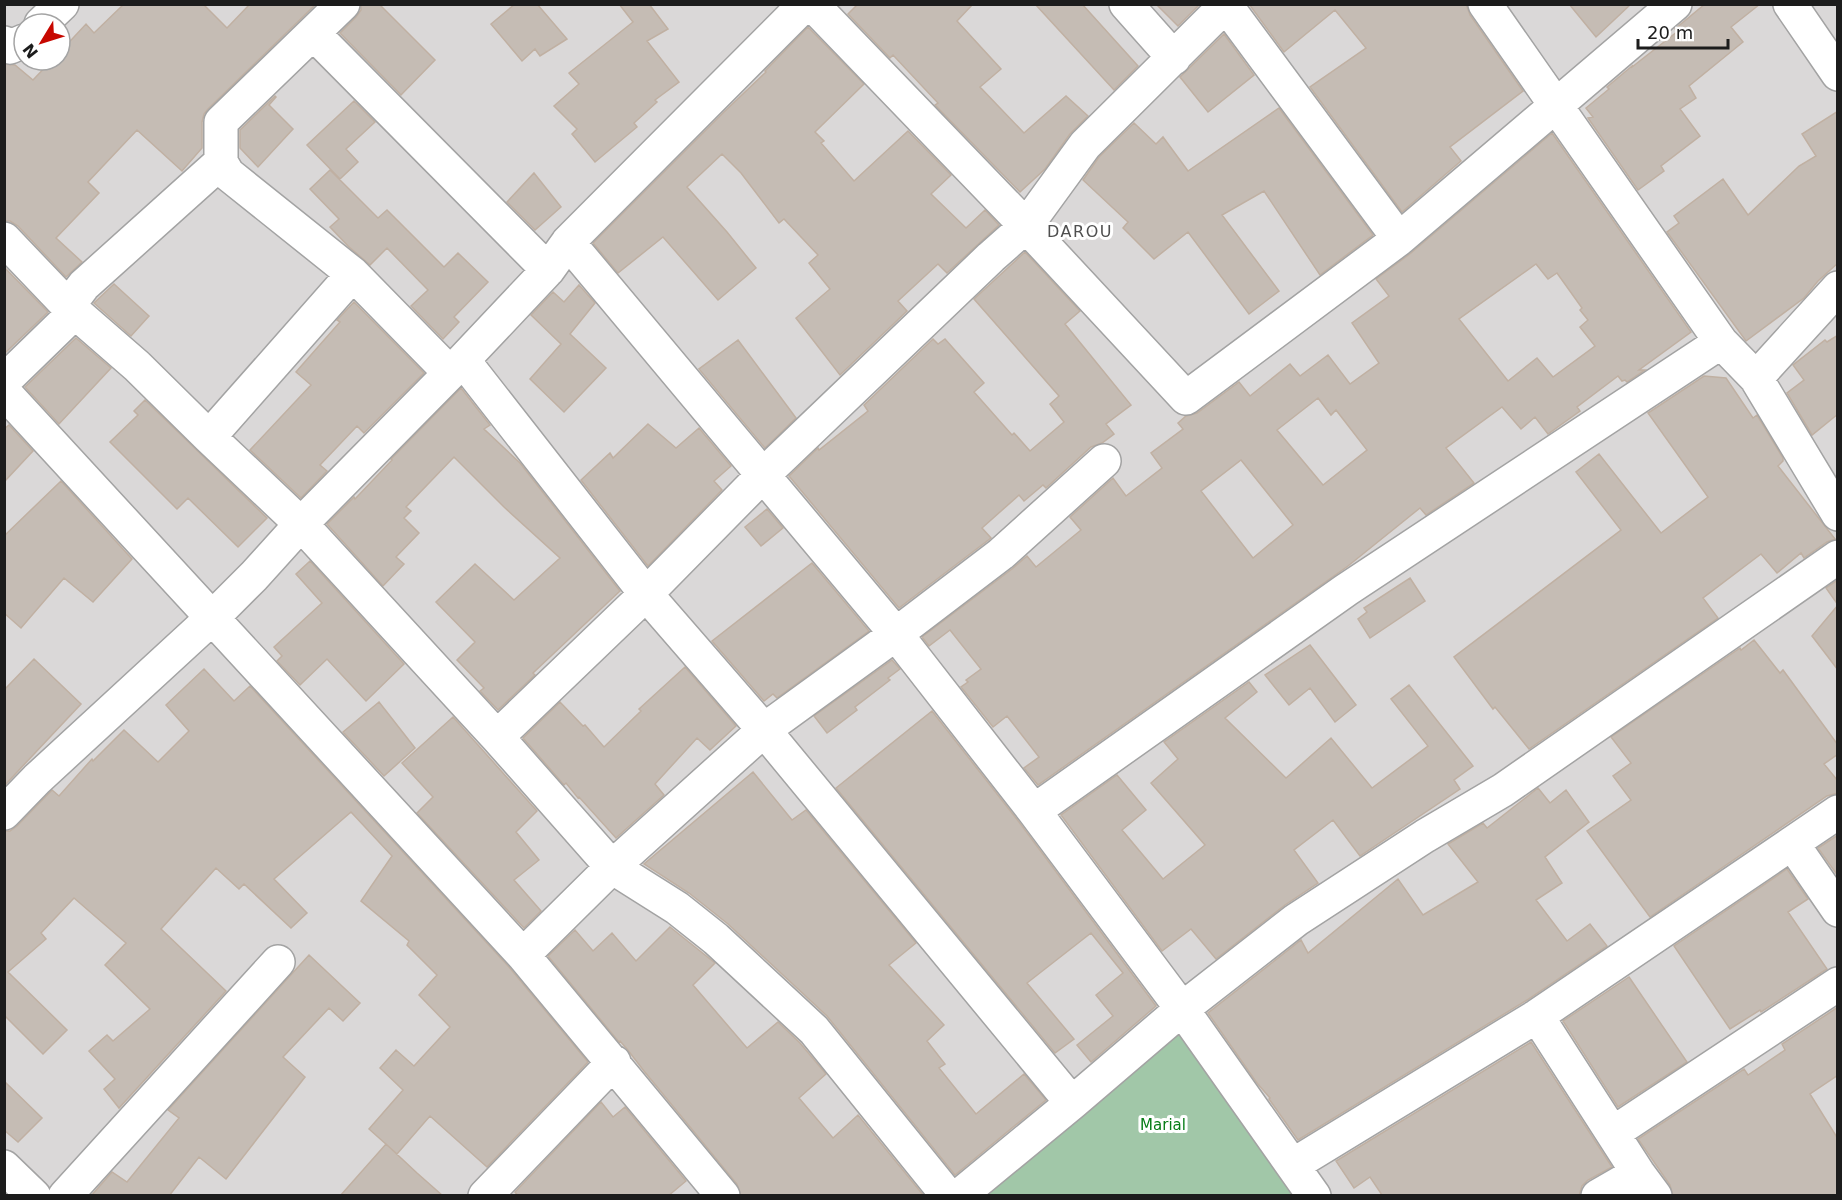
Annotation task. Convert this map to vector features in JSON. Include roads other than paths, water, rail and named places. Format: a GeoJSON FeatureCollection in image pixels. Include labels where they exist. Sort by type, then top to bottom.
{"type":"FeatureCollection","features":[{"type":"Feature","properties":{"kind":"street"},"geometry":{"type":"LineString","coordinates":[[4,813],[37,779],[212,618],[254,576],[301,524],[548,270],[568,242],[805,4]]}},
{"type":"Feature","properties":{"kind":"street"},"geometry":{"type":"LineString","coordinates":[[812,4],[1026,226],[1186,398],[1399,239],[1675,4]]}},
{"type":"Feature","properties":{"kind":"street"},"geometry":{"type":"LineString","coordinates":[[1126,4],[1174,58]]}},
{"type":"Feature","properties":{"kind":"street"},"geometry":{"type":"LineString","coordinates":[[1485,4],[1721,342],[1756,378],[1838,514]]}},
{"type":"Feature","properties":{"kind":"street"},"geometry":{"type":"LineString","coordinates":[[1790,4],[1838,74]]}},
{"type":"Feature","properties":{"kind":"street"},"geometry":{"type":"LineString","coordinates":[[343,5],[221,122],[221,162],[228,174],[353,274],[456,367],[646,594],[764,730],[1072,1103]]}},
{"type":"Feature","properties":{"kind":"street"},"geometry":{"type":"LineString","coordinates":[[497,736],[646,594],[763,475],[991,256],[1026,226],[1085,145],[1226,5],[1399,239]]}},
{"type":"Feature","properties":{"kind":"street"},"geometry":{"type":"LineString","coordinates":[[314,34],[548,270]]}},
{"type":"Feature","properties":{"kind":"street"},"geometry":{"type":"LineString","coordinates":[[68,306],[84,285],[221,162]]}},
{"type":"Feature","properties":{"kind":"street"},"geometry":{"type":"LineString","coordinates":[[4,239],[74,313],[4,381]]}},
{"type":"Feature","properties":{"kind":"street"},"geometry":{"type":"LineString","coordinates":[[568,242],[896,634],[1035,811],[1182,1009],[1314,1196]]}},
{"type":"Feature","properties":{"kind":"street"},"geometry":{"type":"LineString","coordinates":[[209,437],[353,274]]}},
{"type":"Feature","properties":{"kind":"street"},"geometry":{"type":"LineString","coordinates":[[1756,378],[1838,288]]}},
{"type":"Feature","properties":{"kind":"street"},"geometry":{"type":"LineString","coordinates":[[68,306],[137,366],[301,524],[497,736],[612,867],[677,909],[716,939],[814,1030],[948,1196]]}},
{"type":"Feature","properties":{"kind":"street"},"geometry":{"type":"LineString","coordinates":[[1035,811],[1346,590],[1721,342]]}},
{"type":"Feature","properties":{"kind":"street"},"geometry":{"type":"LineString","coordinates":[[4,392],[523,955],[723,1196]]}},
{"type":"Feature","properties":{"kind":"street"},"geometry":{"type":"LineString","coordinates":[[523,955],[612,867],[764,730],[1001,554],[1104,460]]}},
{"type":"Feature","properties":{"kind":"street"},"geometry":{"type":"LineString","coordinates":[[959,1196],[1182,1009],[1296,920],[1425,836],[1503,790],[1838,556]]}},
{"type":"Feature","properties":{"kind":"street"},"geometry":{"type":"LineString","coordinates":[[1293,1165],[1537,1016],[1838,812]]}},
{"type":"Feature","properties":{"kind":"street"},"geometry":{"type":"LineString","coordinates":[[1792,843],[1838,910]]}},
{"type":"Feature","properties":{"kind":"street"},"geometry":{"type":"LineString","coordinates":[[65,1196],[278,962]]}},
{"type":"Feature","properties":{"kind":"street"},"geometry":{"type":"LineString","coordinates":[[1613,1133],[1838,984]]}},
{"type":"Feature","properties":{"kind":"street"},"geometry":{"type":"LineString","coordinates":[[1537,1016],[1647,1184],[1598,1196]]}},
{"type":"Feature","properties":{"kind":"street"},"geometry":{"type":"LineString","coordinates":[[485,1196],[614,1062]]}},
{"type":"Feature","properties":{"kind":"street"},"geometry":{"type":"LineString","coordinates":[[4,1167],[34,1196]]}},
{"type":"Feature","properties":{"kind":"district","name":"DAROU"},"geometry":{"type":"Point","coordinates":[1080,231]}},
{"type":"Feature","properties":{"kind":"park label","name":"Marial"},"geometry":{"type":"Point","coordinates":[1163,1125]}}]}
